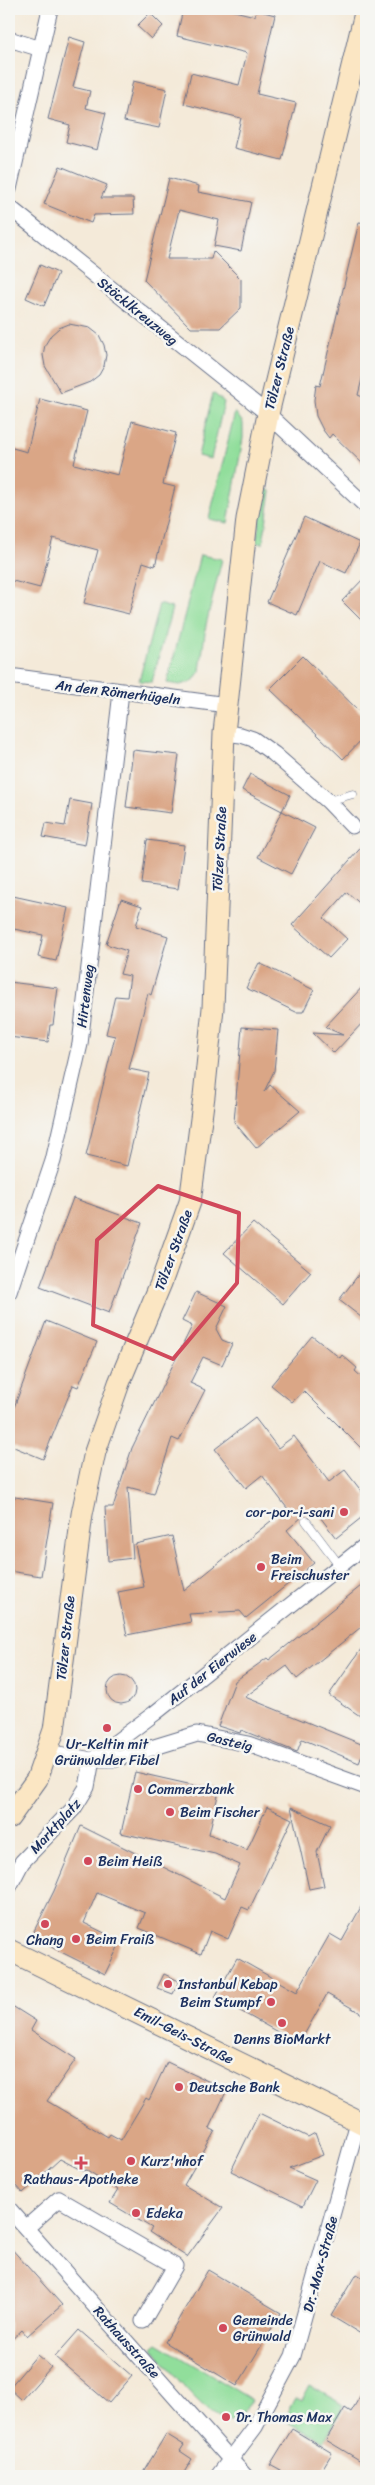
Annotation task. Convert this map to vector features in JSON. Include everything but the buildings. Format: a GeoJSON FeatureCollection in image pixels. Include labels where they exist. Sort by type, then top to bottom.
{"type":"FeatureCollection","features":[{"type":"Feature","properties":{"kind":"main road","name":"Tölzer Straße"},"geometry":{"type":"LineString","coordinates":[[47,1752],[58,1703],[82,1514],[95,1452],[119,1383],[161,1283],[190,1202],[204,1096],[212,1008],[224,733],[247,519],[268,414],[366,9]]}},
{"type":"Feature","properties":{"kind":"main road"},"geometry":{"type":"LineString","coordinates":[[9,1818],[28,1793],[47,1752]]}},
{"type":"Feature","properties":{"kind":"main road","name":"Emil-Geis-Straße"},"geometry":{"type":"LineString","coordinates":[[9,1950],[362,2124]]}},
{"type":"Feature","properties":{"kind":"street"},"geometry":{"type":"LineString","coordinates":[[9,189],[50,9]]}},
{"type":"Feature","properties":{"kind":"street"},"geometry":{"type":"LineString","coordinates":[[9,39],[40,50]]}},
{"type":"Feature","properties":{"kind":"street","name":"Stöcklkreuzweg"},"geometry":{"type":"LineString","coordinates":[[9,207],[268,414],[366,506]]}},
{"type":"Feature","properties":{"kind":"street","name":"An den Römerhügeln"},"geometry":{"type":"LineString","coordinates":[[9,676],[227,705]]}},
{"type":"Feature","properties":{"kind":"street","name":"Hirtenweg"},"geometry":{"type":"LineString","coordinates":[[10,1287],[52,1161],[80,1044],[121,692]]}},
{"type":"Feature","properties":{"kind":"street"},"geometry":{"type":"LineString","coordinates":[[224,733],[242,735],[252,739],[328,800],[352,826]]}},
{"type":"Feature","properties":{"kind":"street","name":"Auf der Eierwiese"},"geometry":{"type":"LineString","coordinates":[[92,1760],[155,1713],[366,1545]]}},
{"type":"Feature","properties":{"kind":"street","name":"Gasteig"},"geometry":{"type":"LineString","coordinates":[[92,1760],[112,1760],[197,1734],[248,1744],[366,1786]]}},
{"type":"Feature","properties":{"kind":"street"},"geometry":{"type":"LineString","coordinates":[[47,1752],[92,1760]]}},
{"type":"Feature","properties":{"kind":"street","name":"Marktplatz"},"geometry":{"type":"LineString","coordinates":[[9,1887],[22,1862],[74,1808],[87,1788],[92,1760]]}},
{"type":"Feature","properties":{"kind":"street","name":"Dr.-Max-Straße"},"geometry":{"type":"LineString","coordinates":[[218,2476],[255,2428],[293,2356],[362,2124]]}},
{"type":"Feature","properties":{"kind":"street"},"geometry":{"type":"LineString","coordinates":[[26,2228],[59,2199],[175,2266],[142,2323],[123,2338]]}},
{"type":"Feature","properties":{"kind":"street","name":"Rathausstraße"},"geometry":{"type":"LineString","coordinates":[[9,2209],[245,2476]]}},
{"type":"Feature","properties":{"kind":"lane"},"geometry":{"type":"LineString","coordinates":[[328,800],[353,794]]}},
{"type":"Feature","properties":{"kind":"lane"},"geometry":{"type":"LineString","coordinates":[[306,1520],[340,1566]]}},
{"type":"Feature","properties":{"kind":"highlighted area"},"geometry":{"type":"Polygon","coordinates":[[[158,1186],[239,1213],[237,1283],[173,1359],[93,1325],[97,1240],[158,1186]]]}},
{"type":"Feature","properties":{"kind":"green space"},"geometry":{"type":"Polygon","coordinates":[[[213,393],[224,402],[211,459],[198,456],[213,393]]]}},
{"type":"Feature","properties":{"kind":"green space"},"geometry":{"type":"Polygon","coordinates":[[[235,412],[243,423],[243,438],[228,523],[209,519],[235,412]]]}},
{"type":"Feature","properties":{"kind":"green space"},"geometry":{"type":"Polygon","coordinates":[[[265,489],[271,491],[263,543],[256,543],[265,489]]]}},
{"type":"Feature","properties":{"kind":"green space"},"geometry":{"type":"Polygon","coordinates":[[[200,555],[222,559],[206,625],[200,671],[193,681],[180,685],[167,683],[200,555]]]}},
{"type":"Feature","properties":{"kind":"green space"},"geometry":{"type":"Polygon","coordinates":[[[159,604],[172,608],[152,682],[139,681],[159,604]]]}},
{"type":"Feature","properties":{"kind":"green space"},"geometry":{"type":"Polygon","coordinates":[[[157,2343],[252,2400],[243,2413],[237,2418],[230,2420],[210,2412],[188,2391],[152,2347],[157,2343]]]}},
{"type":"Feature","properties":{"kind":"green space"},"geometry":{"type":"Polygon","coordinates":[[[310,2386],[344,2405],[324,2442],[284,2420],[296,2398],[302,2401],[310,2386]]]}},
{"type":"Feature","properties":{"kind":"place","name":"cor-por-i-sani"},"geometry":{"type":"Point","coordinates":[344,1512]}},
{"type":"Feature","properties":{"kind":"place","name":"Beim Freischuster"},"geometry":{"type":"Point","coordinates":[261,1567]}},
{"type":"Feature","properties":{"kind":"place","name":"Ur-Keltin mit Grünwalder Fibel"},"geometry":{"type":"Point","coordinates":[107,1728]}},
{"type":"Feature","properties":{"kind":"place","name":"Commerzbank"},"geometry":{"type":"Point","coordinates":[138,1789]}},
{"type":"Feature","properties":{"kind":"place","name":"Beim Fischer"},"geometry":{"type":"Point","coordinates":[170,1812]}},
{"type":"Feature","properties":{"kind":"place","name":"Beim Heiß"},"geometry":{"type":"Point","coordinates":[88,1861]}},
{"type":"Feature","properties":{"kind":"place","name":"Chang"},"geometry":{"type":"Point","coordinates":[45,1924]}},
{"type":"Feature","properties":{"kind":"place","name":"Beim Fraiß"},"geometry":{"type":"Point","coordinates":[76,1939]}},
{"type":"Feature","properties":{"kind":"place","name":"Instanbul Kebap"},"geometry":{"type":"Point","coordinates":[168,1984]}},
{"type":"Feature","properties":{"kind":"place","name":"Beim Stumpf"},"geometry":{"type":"Point","coordinates":[271,2002]}},
{"type":"Feature","properties":{"kind":"place","name":"Denns BioMarkt"},"geometry":{"type":"Point","coordinates":[282,2023]}},
{"type":"Feature","properties":{"kind":"place","name":"Deutsche Bank"},"geometry":{"type":"Point","coordinates":[179,2087]}},
{"type":"Feature","properties":{"kind":"place","name":"Kurz'nhof"},"geometry":{"type":"Point","coordinates":[131,2161]}},
{"type":"Feature","properties":{"kind":"place","name":"Rathaus-Apotheke"},"geometry":{"type":"Point","coordinates":[81,2163]}},
{"type":"Feature","properties":{"kind":"place","name":"Edeka"},"geometry":{"type":"Point","coordinates":[136,2213]}},
{"type":"Feature","properties":{"kind":"place","name":"Gemeinde Grünwald"},"geometry":{"type":"Point","coordinates":[223,2328]}},
{"type":"Feature","properties":{"kind":"place","name":"Dr. Thomas Max"},"geometry":{"type":"Point","coordinates":[226,2417]}}]}
